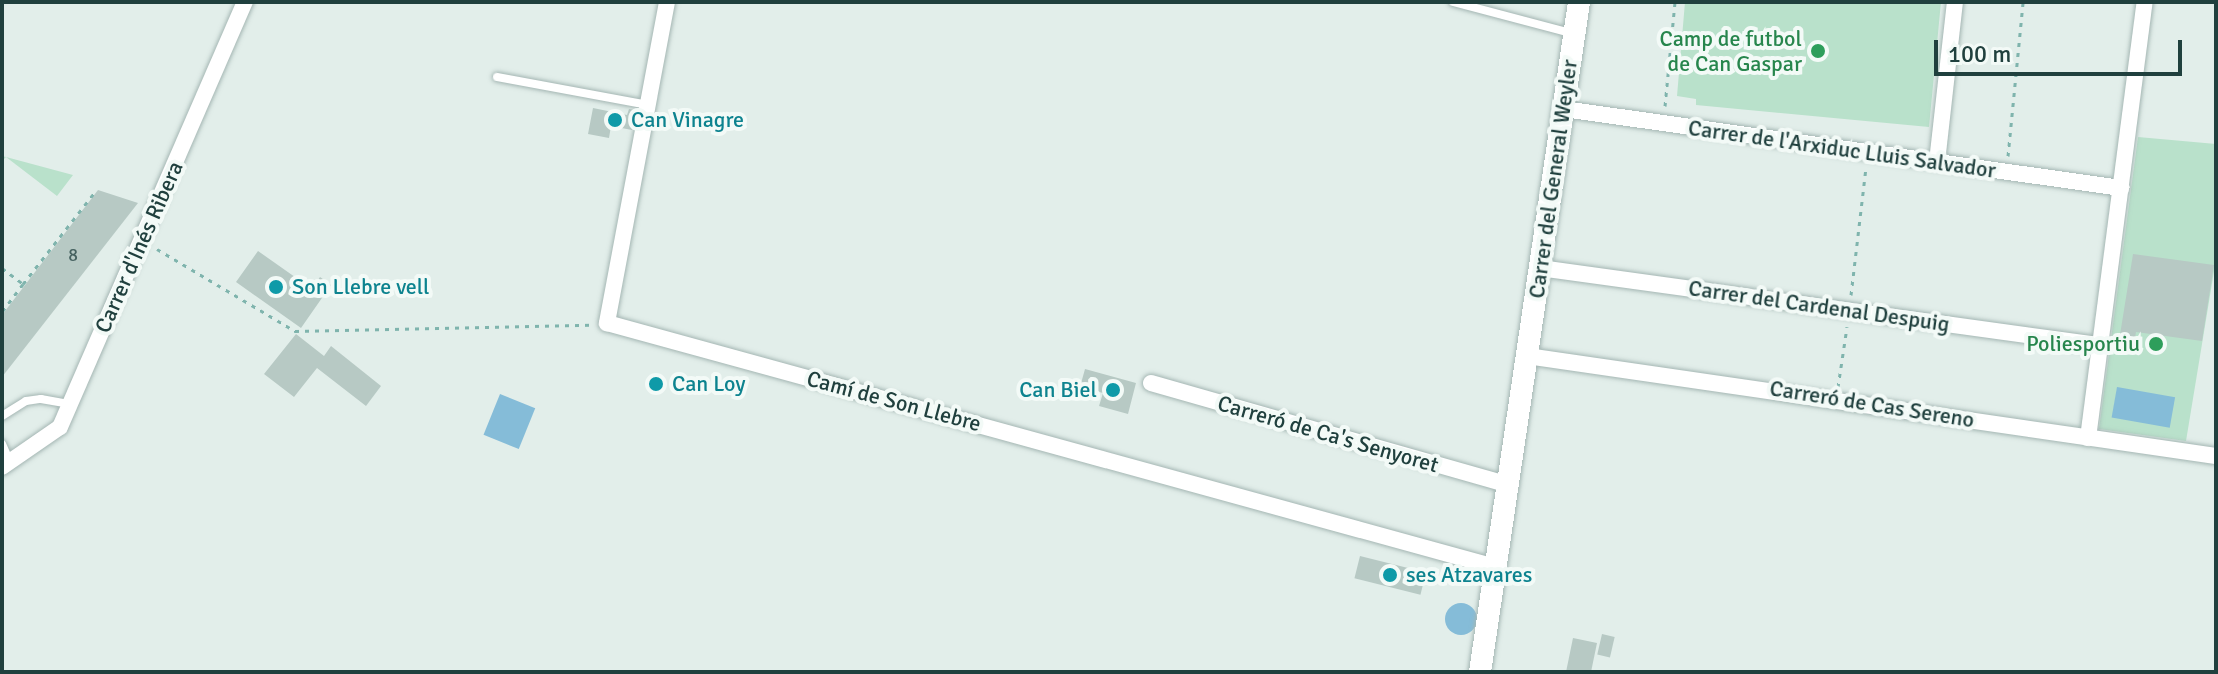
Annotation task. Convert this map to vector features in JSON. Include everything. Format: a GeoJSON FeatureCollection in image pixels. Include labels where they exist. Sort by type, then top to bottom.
{"type":"FeatureCollection","features":[{"type":"Feature","properties":{"kind":"street","name":"Carrer d'Inés Ribera"},"geometry":{"type":"LineString","coordinates":[[6,464],[60,427],[245,2]]}},
{"type":"Feature","properties":{"kind":"street"},"geometry":{"type":"LineString","coordinates":[[607,323],[667,2]]}},
{"type":"Feature","properties":{"kind":"street","name":"Carrer del General Weyler"},"geometry":{"type":"LineString","coordinates":[[1480,672],[1505,484],[1579,2]]}},
{"type":"Feature","properties":{"kind":"street"},"geometry":{"type":"LineString","coordinates":[[1937,162],[1955,2]]}},
{"type":"Feature","properties":{"kind":"street"},"geometry":{"type":"LineString","coordinates":[[2088,438],[2145,2]]}},
{"type":"Feature","properties":{"kind":"street","name":"Carrer de l'Arxiduc Lluis Salvador"},"geometry":{"type":"LineString","coordinates":[[1564,109],[2121,188]]}},
{"type":"Feature","properties":{"kind":"street","name":"Carrer del Cardenal Despuig"},"geometry":{"type":"LineString","coordinates":[[1540,268],[2098,345]]}},
{"type":"Feature","properties":{"kind":"street","name":"Camí de Son Llebre"},"geometry":{"type":"LineString","coordinates":[[607,323],[1495,567]]}},
{"type":"Feature","properties":{"kind":"street","name":"Carreró de Cas Sereno"},"geometry":{"type":"LineString","coordinates":[[1527,356],[1837,398],[2216,456]]}},
{"type":"Feature","properties":{"kind":"street","name":"Carreró de Ca's Senyoret"},"geometry":{"type":"LineString","coordinates":[[1151,383],[1505,484]]}},
{"type":"Feature","properties":{"kind":"lane"},"geometry":{"type":"LineString","coordinates":[[1453,2],[1575,34]]}},
{"type":"Feature","properties":{"kind":"lane"},"geometry":{"type":"LineString","coordinates":[[497,77],[648,105]]}},
{"type":"Feature","properties":{"kind":"lane"},"geometry":{"type":"LineString","coordinates":[[2,416],[26,401],[41,399],[70,404]]}},
{"type":"Feature","properties":{"kind":"lane"},"geometry":{"type":"LineString","coordinates":[[2,444],[6,464]]}},
{"type":"Feature","properties":{"kind":"path"},"geometry":{"type":"LineString","coordinates":[[1663,123],[1675,2]]}},
{"type":"Feature","properties":{"kind":"path"},"geometry":{"type":"LineString","coordinates":[[2007,172],[2023,2]]}},
{"type":"Feature","properties":{"kind":"path"},"geometry":{"type":"LineString","coordinates":[[1837,398],[1868,152]]}},
{"type":"Feature","properties":{"kind":"path"},"geometry":{"type":"LineString","coordinates":[[2,312],[94,193]]}},
{"type":"Feature","properties":{"kind":"path"},"geometry":{"type":"LineString","coordinates":[[142,243],[295,331],[607,323]]}},
{"type":"Feature","properties":{"kind":"path"},"geometry":{"type":"LineString","coordinates":[[2,268],[23,284]]}},
{"type":"Feature","properties":{"kind":"green space","name":"Camp de futbol de Can Gaspar"},"geometry":{"type":"Polygon","coordinates":[[[1685,2],[1941,2],[1929,127],[1696,105],[1696,99],[1677,96],[1685,2]]]}},
{"type":"Feature","properties":{"kind":"green space","name":"Poliesportiu"},"geometry":{"type":"Polygon","coordinates":[[[2138,137],[2216,144],[2216,259],[2186,441],[2099,429],[2138,137]]]}},
{"type":"Feature","properties":{"kind":"green space"},"geometry":{"type":"Polygon","coordinates":[[[6,157],[73,175],[57,196],[6,157]]]}},
{"type":"Feature","properties":{"kind":"water"},"geometry":{"type":"Polygon","coordinates":[[[2117,387],[2175,397],[2170,428],[2112,418],[2117,387]]]}},
{"type":"Feature","properties":{"kind":"water"},"geometry":{"type":"Polygon","coordinates":[[[500,394],[535,408],[519,449],[484,435],[500,394]]]}},
{"type":"Feature","properties":{"kind":"water"},"geometry":{"type":"Polygon","coordinates":[[[1461,603],[1472,608],[1477,619],[1472,630],[1461,635],[1450,630],[1445,619],[1450,608],[1461,603]]]}},
{"type":"Feature","properties":{"kind":"building","name":"Can Vinagre"},"geometry":{"type":"Polygon","coordinates":[[[593,108],[627,115],[629,109],[636,110],[632,130],[611,126],[609,138],[588,134],[593,108]]]}},
{"type":"Feature","properties":{"kind":"building"},"geometry":{"type":"Polygon","coordinates":[[[98,190],[138,203],[2,377],[2,315],[98,190]]]}},
{"type":"Feature","properties":{"kind":"building","name":"Son Llebre vell"},"geometry":{"type":"Polygon","coordinates":[[[258,251],[312,289],[320,277],[331,285],[301,328],[236,282],[258,251]]]}},
{"type":"Feature","properties":{"kind":"building"},"geometry":{"type":"Polygon","coordinates":[[[2133,254],[2214,265],[2202,341],[2136,332],[2134,344],[2119,341],[2133,254]]]}},
{"type":"Feature","properties":{"kind":"building"},"geometry":{"type":"Polygon","coordinates":[[[296,334],[324,356],[331,346],[381,386],[366,406],[317,368],[294,397],[264,374],[296,334]]]}},
{"type":"Feature","properties":{"kind":"building","name":"Can Biel"},"geometry":{"type":"Polygon","coordinates":[[[1085,369],[1136,383],[1128,414],[1099,406],[1103,393],[1080,387],[1085,369]]]}},
{"type":"Feature","properties":{"kind":"building","name":"ses Atzavares"},"geometry":{"type":"Polygon","coordinates":[[[1360,556],[1426,572],[1420,595],[1354,578],[1360,556]]]}},
{"type":"Feature","properties":{"kind":"building"},"geometry":{"type":"Polygon","coordinates":[[[1602,634],[1615,637],[1610,657],[1597,654],[1602,634]]]}},
{"type":"Feature","properties":{"kind":"building"},"geometry":{"type":"Polygon","coordinates":[[[1573,638],[1597,643],[1591,672],[1566,672],[1573,638]]]}},
{"type":"Feature","properties":{"kind":"place","name":"Camp de futbol de Can Gaspar"},"geometry":{"type":"Point","coordinates":[1818,51]}},
{"type":"Feature","properties":{"kind":"place","name":"Can Vinagre"},"geometry":{"type":"Point","coordinates":[615,120]}},
{"type":"Feature","properties":{"kind":"place","name":"Son Llebre vell"},"geometry":{"type":"Point","coordinates":[276,287]}},
{"type":"Feature","properties":{"kind":"place","name":"Poliesportiu"},"geometry":{"type":"Point","coordinates":[2156,344]}},
{"type":"Feature","properties":{"kind":"place","name":"Can Loy"},"geometry":{"type":"Point","coordinates":[656,384]}},
{"type":"Feature","properties":{"kind":"place","name":"Can Biel"},"geometry":{"type":"Point","coordinates":[1113,390]}},
{"type":"Feature","properties":{"kind":"place","name":"ses Atzavares"},"geometry":{"type":"Point","coordinates":[1390,575]}}]}
